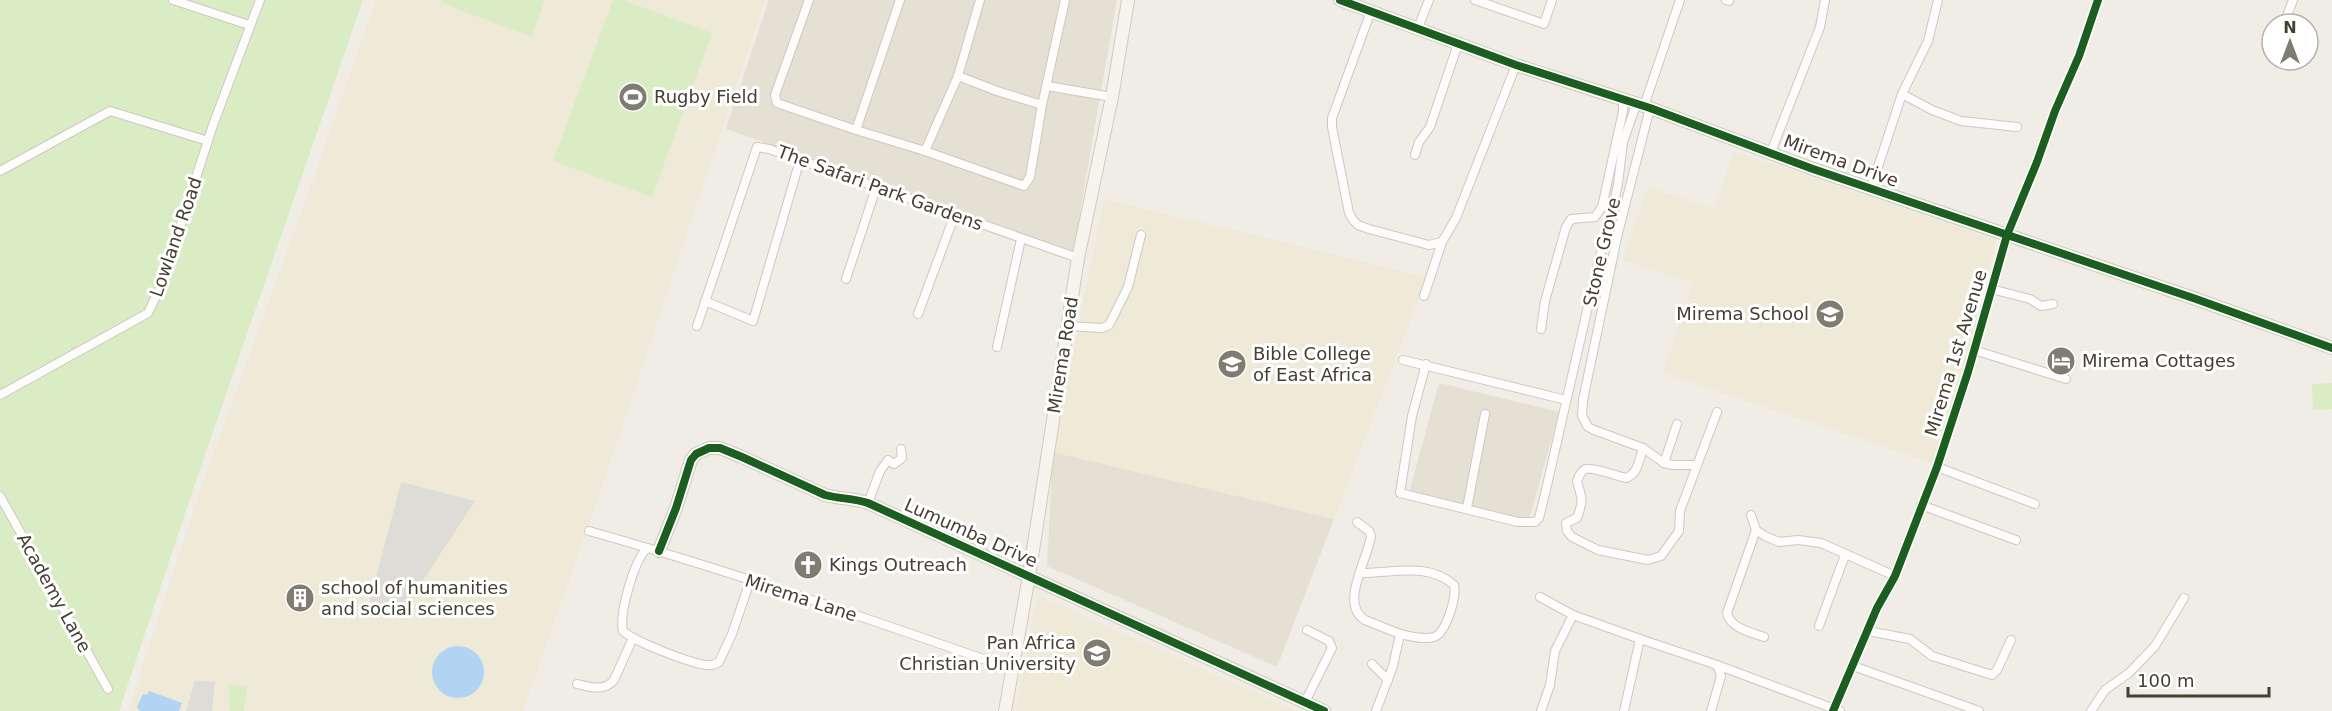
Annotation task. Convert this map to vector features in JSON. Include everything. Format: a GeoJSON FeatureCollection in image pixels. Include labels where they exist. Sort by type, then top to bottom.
{"type":"FeatureCollection","features":[{"type":"Feature","properties":{"kind":"street"},"geometry":{"type":"LineString","coordinates":[[173,0],[249,25]]}},
{"type":"Feature","properties":{"kind":"street","name":"Lowland Road"},"geometry":{"type":"LineString","coordinates":[[0,395],[148,313],[161,286],[208,141],[260,0]]}},
{"type":"Feature","properties":{"kind":"street"},"geometry":{"type":"LineString","coordinates":[[809,0],[775,99],[780,105],[925,151],[1024,186],[1030,177],[1042,105],[1065,0]]}},
{"type":"Feature","properties":{"kind":"street"},"geometry":{"type":"LineString","coordinates":[[856,130],[900,0]]}},
{"type":"Feature","properties":{"kind":"street"},"geometry":{"type":"LineString","coordinates":[[925,151],[958,76],[980,0]]}},
{"type":"Feature","properties":{"kind":"street","name":"Mirema Road"},"geometry":{"type":"LineString","coordinates":[[1005,711],[1029,576],[1078,258],[1112,97],[1128,0]]}},
{"type":"Feature","properties":{"kind":"street","name":"Mirema Drive"},"geometry":{"type":"LineString","coordinates":[[1340,0],[1515,65],[1643,106],[1813,169],[2332,348]]}},
{"type":"Feature","properties":{"kind":"street"},"geometry":{"type":"LineString","coordinates":[[1418,28],[1429,0]]}},
{"type":"Feature","properties":{"kind":"street"},"geometry":{"type":"LineString","coordinates":[[1475,0],[1544,24],[1552,0]]}},
{"type":"Feature","properties":{"kind":"street"},"geometry":{"type":"LineString","coordinates":[[1680,0],[1643,106],[1581,411],[1588,427],[1643,448],[1664,463],[1697,465]]}},
{"type":"Feature","properties":{"kind":"street"},"geometry":{"type":"LineString","coordinates":[[1771,152],[1820,27],[1825,0]]}},
{"type":"Feature","properties":{"kind":"street"},"geometry":{"type":"LineString","coordinates":[[1871,188],[1902,94],[1928,41],[1938,0]]}},
{"type":"Feature","properties":{"kind":"street","name":"Mirema 1st Avenue"},"geometry":{"type":"LineString","coordinates":[[1835,710],[1877,608],[1895,576],[1937,467],[2007,235],[2079,56],[2098,0]]}},
{"type":"Feature","properties":{"kind":"street"},"geometry":{"type":"LineString","coordinates":[[1371,11],[1332,118],[1349,213],[1358,225],[1369,229],[1429,245],[1442,242]]}},
{"type":"Feature","properties":{"kind":"street"},"geometry":{"type":"LineString","coordinates":[[1415,155],[1419,142],[1430,127],[1458,44]]}},
{"type":"Feature","properties":{"kind":"street"},"geometry":{"type":"LineString","coordinates":[[1424,296],[1442,242],[1456,218],[1515,65]]}},
{"type":"Feature","properties":{"kind":"street"},"geometry":{"type":"LineString","coordinates":[[958,76],[1042,105]]}},
{"type":"Feature","properties":{"kind":"street"},"geometry":{"type":"LineString","coordinates":[[1047,86],[1112,97]]}},
{"type":"Feature","properties":{"kind":"street"},"geometry":{"type":"LineString","coordinates":[[1902,94],[1961,121],[2017,127]]}},
{"type":"Feature","properties":{"kind":"street"},"geometry":{"type":"LineString","coordinates":[[1541,328],[1548,291],[1566,227],[1571,219],[1594,217],[1601,210],[1621,120],[1623,100]]}},
{"type":"Feature","properties":{"kind":"street","name":"Stone Grove"},"geometry":{"type":"LineString","coordinates":[[1426,364],[1412,416],[1400,492],[1518,522],[1535,522],[1610,221],[1618,184],[1623,142],[1643,106]]}},
{"type":"Feature","properties":{"kind":"street"},"geometry":{"type":"LineString","coordinates":[[0,171],[110,111],[208,141]]}},
{"type":"Feature","properties":{"kind":"street","name":"The Safari Park Gardens"},"geometry":{"type":"LineString","coordinates":[[697,326],[757,147],[769,149],[1078,258]]}},
{"type":"Feature","properties":{"kind":"street"},"geometry":{"type":"LineString","coordinates":[[705,301],[753,321],[800,160]]}},
{"type":"Feature","properties":{"kind":"street"},"geometry":{"type":"LineString","coordinates":[[846,279],[876,188]]}},
{"type":"Feature","properties":{"kind":"street"},"geometry":{"type":"LineString","coordinates":[[918,314],[955,214]]}},
{"type":"Feature","properties":{"kind":"street"},"geometry":{"type":"LineString","coordinates":[[1068,326],[1102,328],[1109,325],[1128,287],[1141,235]]}},
{"type":"Feature","properties":{"kind":"street"},"geometry":{"type":"LineString","coordinates":[[998,347],[1021,239]]}},
{"type":"Feature","properties":{"kind":"street"},"geometry":{"type":"LineString","coordinates":[[1991,289],[2030,300],[2041,306],[2053,304]]}},
{"type":"Feature","properties":{"kind":"street"},"geometry":{"type":"LineString","coordinates":[[1974,350],[2066,379]]}},
{"type":"Feature","properties":{"kind":"street"},"geometry":{"type":"LineString","coordinates":[[1403,360],[1566,400]]}},
{"type":"Feature","properties":{"kind":"street"},"geometry":{"type":"LineString","coordinates":[[1643,448],[1637,469],[1630,477],[1586,469],[1581,472],[1577,481],[1583,497],[1581,507],[1577,518],[1566,523],[1567,531],[1572,537],[1613,554],[1648,560],[1661,556],[1679,531],[1680,511],[1717,412]]}},
{"type":"Feature","properties":{"kind":"street"},"geometry":{"type":"LineString","coordinates":[[1467,508],[1485,414]]}},
{"type":"Feature","properties":{"kind":"street"},"geometry":{"type":"LineString","coordinates":[[1664,463],[1677,424]]}},
{"type":"Feature","properties":{"kind":"street","name":"Lumumba Drive"},"geometry":{"type":"LineString","coordinates":[[653,550],[676,508],[691,460],[703,450],[714,447],[742,457],[825,495],[837,498],[849,497],[868,503],[1324,711]]}},
{"type":"Feature","properties":{"kind":"street"},"geometry":{"type":"LineString","coordinates":[[868,503],[880,471],[888,460],[894,464],[902,458],[901,449]]}},
{"type":"Feature","properties":{"kind":"street"},"geometry":{"type":"LineString","coordinates":[[1937,467],[2035,504]]}},
{"type":"Feature","properties":{"kind":"street","name":"Academy Lane"},"geometry":{"type":"LineString","coordinates":[[0,496],[108,689]]}},
{"type":"Feature","properties":{"kind":"street"},"geometry":{"type":"LineString","coordinates":[[1921,506],[2016,540]]}},
{"type":"Feature","properties":{"kind":"street"},"geometry":{"type":"LineString","coordinates":[[1751,515],[1756,530],[1727,613],[1733,625],[1764,637]]}},
{"type":"Feature","properties":{"kind":"street"},"geometry":{"type":"LineString","coordinates":[[1357,522],[1369,531],[1371,536],[1354,595],[1358,613],[1365,620],[1400,634],[1433,638],[1438,634],[1449,616],[1456,592],[1455,585],[1429,571],[1361,573]]}},
{"type":"Feature","properties":{"kind":"street"},"geometry":{"type":"LineString","coordinates":[[1756,530],[1779,542],[1798,540],[1821,543],[1895,576]]}},
{"type":"Feature","properties":{"kind":"street","name":"Mirema Lane"},"geometry":{"type":"LineString","coordinates":[[589,531],[750,581],[1012,669]]}},
{"type":"Feature","properties":{"kind":"street"},"geometry":{"type":"LineString","coordinates":[[653,550],[640,556],[635,568],[621,622],[623,631],[633,638],[684,659],[707,665],[716,664],[723,656],[750,581]]}},
{"type":"Feature","properties":{"kind":"street"},"geometry":{"type":"LineString","coordinates":[[1819,626],[1845,555]]}},
{"type":"Feature","properties":{"kind":"street"},"geometry":{"type":"LineString","coordinates":[[1540,597],[1573,615],[1717,665],[1835,710]]}},
{"type":"Feature","properties":{"kind":"street"},"geometry":{"type":"LineString","coordinates":[[2091,711],[2105,690],[2128,673],[2156,646],[2184,598]]}},
{"type":"Feature","properties":{"kind":"street"},"geometry":{"type":"LineString","coordinates":[[1541,711],[1550,685],[1555,651],[1573,615]]}},
{"type":"Feature","properties":{"kind":"street"},"geometry":{"type":"LineString","coordinates":[[1305,702],[1332,648],[1329,641],[1307,630]]}},
{"type":"Feature","properties":{"kind":"street"},"geometry":{"type":"LineString","coordinates":[[1868,631],[1910,639],[1932,656],[1992,675],[1997,670],[2011,640]]}},
{"type":"Feature","properties":{"kind":"street"},"geometry":{"type":"LineString","coordinates":[[1376,711],[1388,680],[1400,634]]}},
{"type":"Feature","properties":{"kind":"street"},"geometry":{"type":"LineString","coordinates":[[577,684],[597,688],[609,686],[633,638]]}},
{"type":"Feature","properties":{"kind":"street"},"geometry":{"type":"LineString","coordinates":[[1624,711],[1640,639]]}},
{"type":"Feature","properties":{"kind":"street"},"geometry":{"type":"LineString","coordinates":[[1372,664],[1388,680]]}},
{"type":"Feature","properties":{"kind":"street"},"geometry":{"type":"LineString","coordinates":[[1711,711],[1721,676],[1717,665]]}},
{"type":"Feature","properties":{"kind":"street"},"geometry":{"type":"LineString","coordinates":[[1853,666],[1979,711]]}},
{"type":"Feature","properties":{"kind":"shaded area"},"geometry":{"type":"Polygon","coordinates":[[[376,0],[765,0],[607,472],[523,711],[128,711],[202,485],[376,0]]]}},
{"type":"Feature","properties":{"kind":"shaded area"},"geometry":{"type":"Polygon","coordinates":[[[769,0],[1117,0],[1073,251],[726,129],[769,0]]]}},
{"type":"Feature","properties":{"kind":"shaded area","name":"Mirema School"},"geometry":{"type":"Polygon","coordinates":[[[1734,151],[1996,240],[1970,345],[1932,463],[1663,373],[1693,283],[1623,260],[1648,187],[1715,209],[1734,151]]]}},
{"type":"Feature","properties":{"kind":"shaded area","name":"Bible College of East Africa"},"geometry":{"type":"Polygon","coordinates":[[[1104,199],[1427,277],[1334,519],[1053,452],[1104,199]]]}},
{"type":"Feature","properties":{"kind":"shaded area"},"geometry":{"type":"Polygon","coordinates":[[[1439,383],[1559,412],[1529,520],[1409,493],[1439,383]]]}},
{"type":"Feature","properties":{"kind":"shaded area"},"geometry":{"type":"Polygon","coordinates":[[[1053,452],[1334,519],[1277,667],[1047,566],[1053,452]]]}},
{"type":"Feature","properties":{"kind":"shaded area"},"geometry":{"type":"Polygon","coordinates":[[[401,482],[475,501],[399,617],[370,601],[401,482]]]}},
{"type":"Feature","properties":{"kind":"shaded area","name":"Pan Africa Christian University"},"geometry":{"type":"Polygon","coordinates":[[[1037,595],[1297,711],[1016,711],[1037,595]]]}},
{"type":"Feature","properties":{"kind":"shaded area"},"geometry":{"type":"Polygon","coordinates":[[[195,681],[215,682],[212,711],[186,711],[195,681]]]}},
{"type":"Feature","properties":{"kind":"green space"},"geometry":{"type":"Polygon","coordinates":[[[0,0],[363,0],[198,475],[119,711],[0,711],[0,0]]]}},
{"type":"Feature","properties":{"kind":"green space"},"geometry":{"type":"Polygon","coordinates":[[[442,0],[545,0],[532,37],[441,3],[442,0]]]}},
{"type":"Feature","properties":{"kind":"green space","name":"Rugby Field"},"geometry":{"type":"Polygon","coordinates":[[[613,0],[623,0],[712,33],[652,197],[553,161],[613,0]]]}},
{"type":"Feature","properties":{"kind":"green space"},"geometry":{"type":"Polygon","coordinates":[[[2332,383],[2332,409],[2313,410],[2312,384],[2332,383]]]}},
{"type":"Feature","properties":{"kind":"green space"},"geometry":{"type":"Polygon","coordinates":[[[229,685],[247,686],[244,711],[230,711],[229,685]]]}},
{"type":"Feature","properties":{"kind":"water"},"geometry":{"type":"Polygon","coordinates":[[[453,646],[463,646],[477,653],[484,672],[477,691],[463,698],[453,698],[443,694],[436,687],[432,677],[432,667],[436,657],[443,650],[453,646]]]}},
{"type":"Feature","properties":{"kind":"water"},"geometry":{"type":"Polygon","coordinates":[[[149,691],[182,703],[179,711],[140,711],[137,707],[143,694],[147,695],[149,691]]]}},
{"type":"Feature","properties":{"kind":"cycle path"},"geometry":{"type":"LineString","coordinates":[[1340,0],[1516,65],[1650,108],[1813,169],[2196,299],[2332,348]]}},
{"type":"Feature","properties":{"kind":"cycle path"},"geometry":{"type":"LineString","coordinates":[[1833,711],[1877,608],[1895,576],[1937,467],[1968,372],[2007,235],[2079,56],[2098,0]]}},
{"type":"Feature","properties":{"kind":"cycle path"},"geometry":{"type":"LineString","coordinates":[[659,551],[691,460],[696,454],[709,448],[720,448],[825,495],[868,503],[1324,711]]}},
{"type":"Feature","properties":{"kind":"place","name":"Rugby Field"},"geometry":{"type":"Point","coordinates":[633,97]}},
{"type":"Feature","properties":{"kind":"place","name":"Mirema School"},"geometry":{"type":"Point","coordinates":[1830,314]}},
{"type":"Feature","properties":{"kind":"place","name":"Mirema Cottages"},"geometry":{"type":"Point","coordinates":[2061,361]}},
{"type":"Feature","properties":{"kind":"place","name":"Bible College of East Africa"},"geometry":{"type":"Point","coordinates":[1232,364]}},
{"type":"Feature","properties":{"kind":"place","name":"Kings Outreach"},"geometry":{"type":"Point","coordinates":[808,565]}},
{"type":"Feature","properties":{"kind":"place","name":"school of humanities and social sciences"},"geometry":{"type":"Point","coordinates":[300,598]}},
{"type":"Feature","properties":{"kind":"place","name":"Pan Africa Christian University"},"geometry":{"type":"Point","coordinates":[1097,653]}}]}
